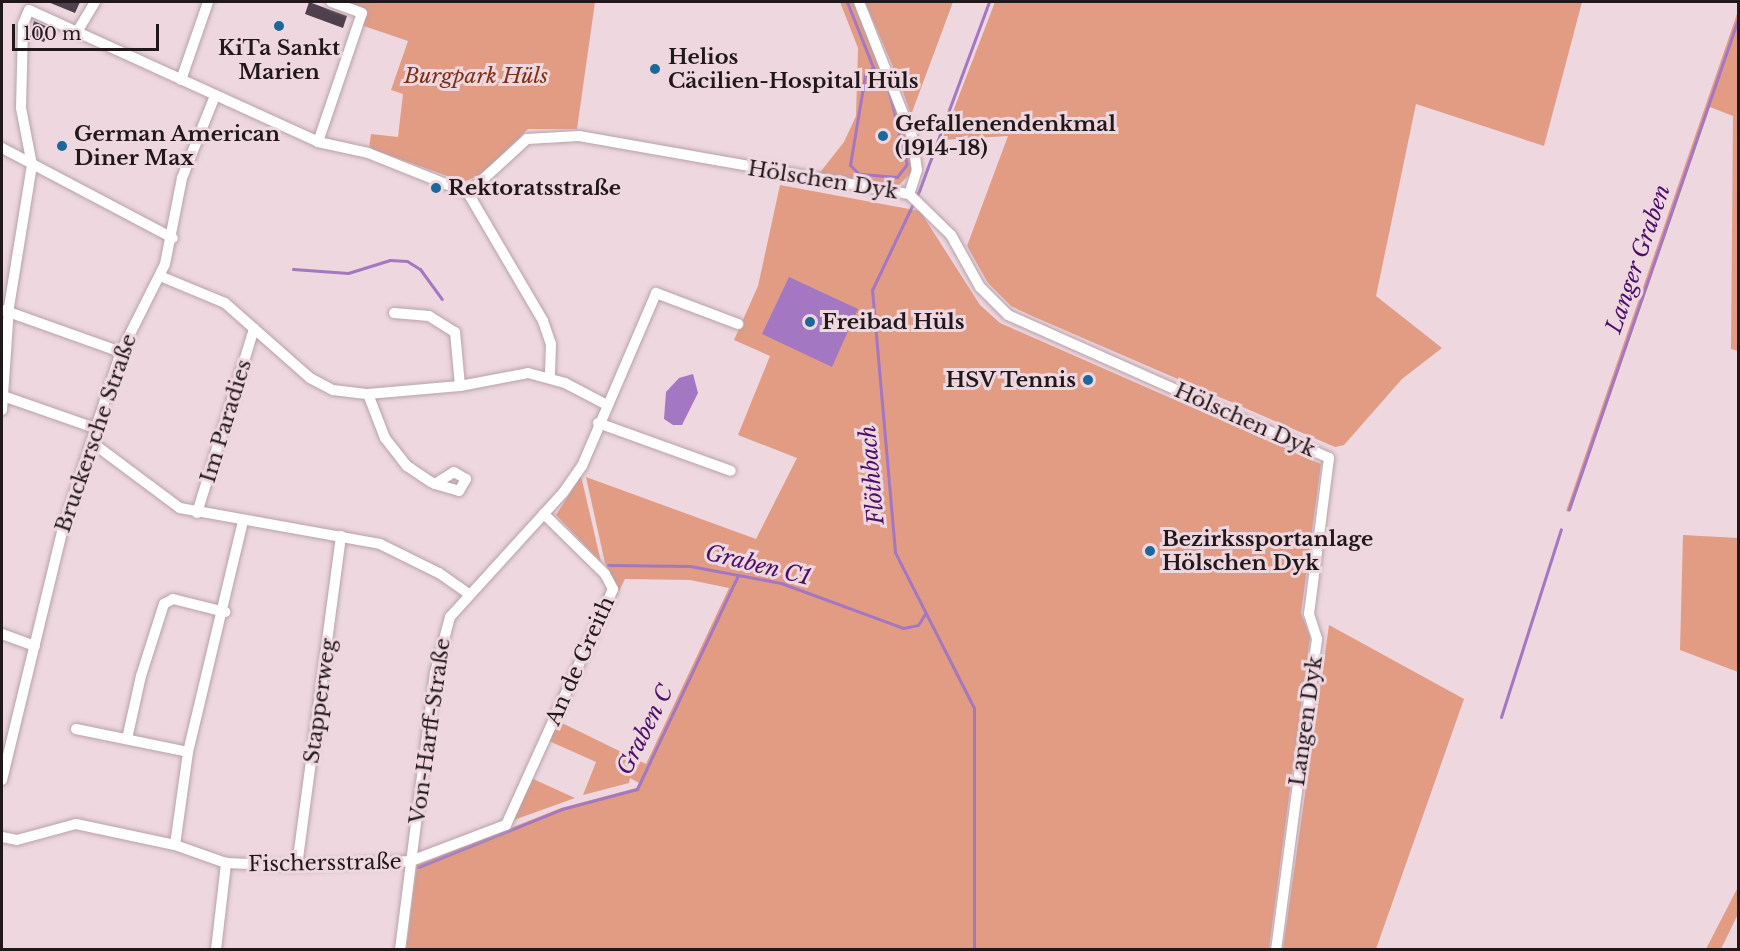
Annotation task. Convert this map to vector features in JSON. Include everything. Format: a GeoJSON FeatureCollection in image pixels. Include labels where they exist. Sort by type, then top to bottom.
{"type":"FeatureCollection","features":[{"type":"Feature","properties":{"kind":"street"},"geometry":{"type":"LineString","coordinates":[[76,32],[94,2]]}},
{"type":"Feature","properties":{"kind":"street"},"geometry":{"type":"LineString","coordinates":[[182,80],[208,2]]}},
{"type":"Feature","properties":{"kind":"street"},"geometry":{"type":"LineString","coordinates":[[318,142],[362,13],[331,2]]}},
{"type":"Feature","properties":{"kind":"street"},"geometry":{"type":"LineString","coordinates":[[859,2],[913,140],[917,170],[909,194]]}},
{"type":"Feature","properties":{"kind":"street"},"geometry":{"type":"LineString","coordinates":[[2,410],[6,397],[5,311],[32,165],[21,108],[21,46],[29,10],[318,142],[368,153],[468,193],[543,321],[551,344],[550,377]]}},
{"type":"Feature","properties":{"kind":"street","name":"Bruckersche Straße"},"geometry":{"type":"LineString","coordinates":[[2,780],[63,528],[94,444],[95,428],[121,352],[160,276],[173,238],[182,178],[215,96]]}},
{"type":"Feature","properties":{"kind":"street","name":"Hölschen Dyk"},"geometry":{"type":"LineString","coordinates":[[468,193],[527,140],[579,136],[909,194],[920,201],[951,235],[980,287],[1008,315],[1329,458]]}},
{"type":"Feature","properties":{"kind":"street"},"geometry":{"type":"LineString","coordinates":[[2,148],[173,238]]}},
{"type":"Feature","properties":{"kind":"street"},"geometry":{"type":"LineString","coordinates":[[160,276],[225,303],[320,385],[368,394],[460,386],[528,374],[550,377],[605,404]]}},
{"type":"Feature","properties":{"kind":"street","name":"Von-Harff-Straße"},"geometry":{"type":"LineString","coordinates":[[400,950],[442,642],[450,617],[468,594],[544,514],[582,466],[605,404],[656,293],[738,324]]}},
{"type":"Feature","properties":{"kind":"street"},"geometry":{"type":"LineString","coordinates":[[5,311],[121,352]]}},
{"type":"Feature","properties":{"kind":"street"},"geometry":{"type":"LineString","coordinates":[[394,313],[429,315],[455,332],[460,386]]}},
{"type":"Feature","properties":{"kind":"street","name":"Im Paradies"},"geometry":{"type":"LineString","coordinates":[[197,513],[254,329]]}},
{"type":"Feature","properties":{"kind":"street"},"geometry":{"type":"LineString","coordinates":[[368,394],[394,452],[435,484]]}},
{"type":"Feature","properties":{"kind":"street"},"geometry":{"type":"LineString","coordinates":[[6,397],[95,428]]}},
{"type":"Feature","properties":{"kind":"street"},"geometry":{"type":"LineString","coordinates":[[598,423],[731,471]]}},
{"type":"Feature","properties":{"kind":"street"},"geometry":{"type":"LineString","coordinates":[[94,444],[180,508],[243,522],[380,544],[439,573],[468,594]]}},
{"type":"Feature","properties":{"kind":"street","name":"Langen Dyk"},"geometry":{"type":"LineString","coordinates":[[1276,950],[1317,639],[1309,614],[1329,458]]}},
{"type":"Feature","properties":{"kind":"street","name":"An de Greith"},"geometry":{"type":"LineString","coordinates":[[506,825],[613,589],[605,574],[544,514]]}},
{"type":"Feature","properties":{"kind":"street"},"geometry":{"type":"LineString","coordinates":[[175,845],[188,752],[225,612],[243,522]]}},
{"type":"Feature","properties":{"kind":"street","name":"Stapperweg"},"geometry":{"type":"LineString","coordinates":[[297,866],[341,536]]}},
{"type":"Feature","properties":{"kind":"street"},"geometry":{"type":"LineString","coordinates":[[127,740],[141,675],[164,604],[173,599],[225,612]]}},
{"type":"Feature","properties":{"kind":"street"},"geometry":{"type":"LineString","coordinates":[[2,634],[35,646]]}},
{"type":"Feature","properties":{"kind":"street"},"geometry":{"type":"LineString","coordinates":[[76,729],[188,752]]}},
{"type":"Feature","properties":{"kind":"street","name":"Fischersstraße"},"geometry":{"type":"LineString","coordinates":[[2,837],[17,840],[76,824],[175,845],[226,863],[297,866],[411,861],[506,825]]}},
{"type":"Feature","properties":{"kind":"street"},"geometry":{"type":"LineString","coordinates":[[216,950],[226,863]]}},
{"type":"Feature","properties":{"kind":"green space","name":"Burgpark Hüls"},"geometry":{"type":"Polygon","coordinates":[[[341,2],[595,2],[577,129],[528,129],[484,173],[464,182],[369,148],[371,134],[398,137],[403,94],[391,90],[408,41],[361,25],[366,10],[341,2]]]}},
{"type":"Feature","properties":{"kind":"green space"},"geometry":{"type":"Polygon","coordinates":[[[840,2],[854,2],[903,125],[912,172],[899,185],[818,175],[844,142],[856,116],[858,48],[840,2]]]}},
{"type":"Feature","properties":{"kind":"green space"},"geometry":{"type":"Polygon","coordinates":[[[865,2],[953,2],[911,115],[900,83],[865,2]]]}},
{"type":"Feature","properties":{"kind":"green space"},"geometry":{"type":"Polygon","coordinates":[[[995,2],[1582,2],[1544,146],[1416,104],[1376,296],[1442,348],[1402,379],[1344,445],[1335,447],[1032,316],[1011,306],[988,283],[967,246],[1008,136],[942,140],[995,2]]]}},
{"type":"Feature","properties":{"kind":"green space"},"geometry":{"type":"Polygon","coordinates":[[[1738,11],[1738,351],[1731,349],[1733,116],[1710,107],[1570,512],[1566,511],[1738,11]]]}},
{"type":"Feature","properties":{"kind":"green space"},"geometry":{"type":"Polygon","coordinates":[[[780,185],[920,211],[980,305],[1000,323],[1321,464],[1301,613],[1310,637],[1269,949],[406,950],[417,865],[561,808],[636,788],[639,783],[630,778],[629,783],[583,795],[596,762],[549,741],[558,721],[646,764],[729,588],[690,580],[625,579],[619,591],[605,563],[586,477],[756,539],[797,458],[738,435],[770,356],[734,340],[758,286],[780,185]]]}},
{"type":"Feature","properties":{"kind":"green space"},"geometry":{"type":"Polygon","coordinates":[[[581,476],[601,562],[556,515],[581,476]]]}},
{"type":"Feature","properties":{"kind":"green space"},"geometry":{"type":"Polygon","coordinates":[[[1683,535],[1738,538],[1738,672],[1680,650],[1683,535]]]}},
{"type":"Feature","properties":{"kind":"green space"},"geometry":{"type":"Polygon","coordinates":[[[1329,625],[1464,699],[1376,949],[1283,949],[1329,625]]]}},
{"type":"Feature","properties":{"kind":"green space"},"geometry":{"type":"Polygon","coordinates":[[[531,778],[575,798],[511,821],[531,778]]]}},
{"type":"Feature","properties":{"kind":"green space"},"geometry":{"type":"Polygon","coordinates":[[[1738,887],[1738,914],[1721,949],[1706,949],[1738,887]]]}},
{"type":"Feature","properties":{"kind":"shaded area","name":"Freibad Hüls"},"geometry":{"type":"Polygon","coordinates":[[[789,277],[858,309],[832,367],[762,334],[789,277]]]}},
{"type":"Feature","properties":{"kind":"shaded area"},"geometry":{"type":"Polygon","coordinates":[[[693,374],[698,393],[682,425],[673,425],[664,419],[666,392],[679,378],[693,374]]]}},
{"type":"Feature","properties":{"kind":"building"},"geometry":{"type":"Polygon","coordinates":[[[48,2],[80,2],[75,13],[48,2]]]}},
{"type":"Feature","properties":{"kind":"building"},"geometry":{"type":"Polygon","coordinates":[[[309,2],[347,16],[343,28],[305,14],[309,2]]]}},
{"type":"Feature","properties":{"kind":"building"},"geometry":{"type":"Polygon","coordinates":[[[34,21],[50,28],[44,42],[30,37],[34,21]]]}},
{"type":"Feature","properties":{"kind":"waterway"},"geometry":{"type":"LineString","coordinates":[[847,2],[873,67],[889,92],[907,164],[897,177],[859,174],[850,165],[865,75],[873,67]]}},
{"type":"Feature","properties":{"kind":"waterway","name":"Flöthbach"},"geometry":{"type":"LineString","coordinates":[[974,950],[974,708],[895,552],[872,290],[919,191],[989,2]]}},
{"type":"Feature","properties":{"kind":"waterway","name":"Langer Graben"},"geometry":{"type":"LineString","coordinates":[[1569,509],[1738,19]]}},
{"type":"Feature","properties":{"kind":"waterway"},"geometry":{"type":"LineString","coordinates":[[293,269],[348,273],[390,260],[407,261],[420,269],[442,299]]}},
{"type":"Feature","properties":{"kind":"waterway","name":"Langer Graben"},"geometry":{"type":"LineString","coordinates":[[1501,717],[1561,529]]}},
{"type":"Feature","properties":{"kind":"waterway","name":"Graben C1"},"geometry":{"type":"LineString","coordinates":[[608,565],[690,566],[781,583],[903,628],[918,625],[925,614]]}},
{"type":"Feature","properties":{"kind":"waterway","name":"Graben C"},"geometry":{"type":"LineString","coordinates":[[418,867],[562,809],[637,789],[738,575]]}},
{"type":"Feature","properties":{"kind":"place","name":"KiTa Sankt Marien"},"geometry":{"type":"Point","coordinates":[279,26]}},
{"type":"Feature","properties":{"kind":"place","name":"Helios Cäcilien-Hospital Hüls"},"geometry":{"type":"Point","coordinates":[655,69]}},
{"type":"Feature","properties":{"kind":"place","name":"Gefallenendenkmal (1914-18)"},"geometry":{"type":"Point","coordinates":[883,136]}},
{"type":"Feature","properties":{"kind":"place","name":"German American Diner Max"},"geometry":{"type":"Point","coordinates":[62,146]}},
{"type":"Feature","properties":{"kind":"place","name":"Rektoratsstraße"},"geometry":{"type":"Point","coordinates":[436,188]}},
{"type":"Feature","properties":{"kind":"place","name":"Freibad Hüls"},"geometry":{"type":"Point","coordinates":[810,322]}},
{"type":"Feature","properties":{"kind":"place","name":"HSV Tennis"},"geometry":{"type":"Point","coordinates":[1088,380]}},
{"type":"Feature","properties":{"kind":"place","name":"Bezirkssportanlage Hölschen Dyk"},"geometry":{"type":"Point","coordinates":[1150,551]}}]}
